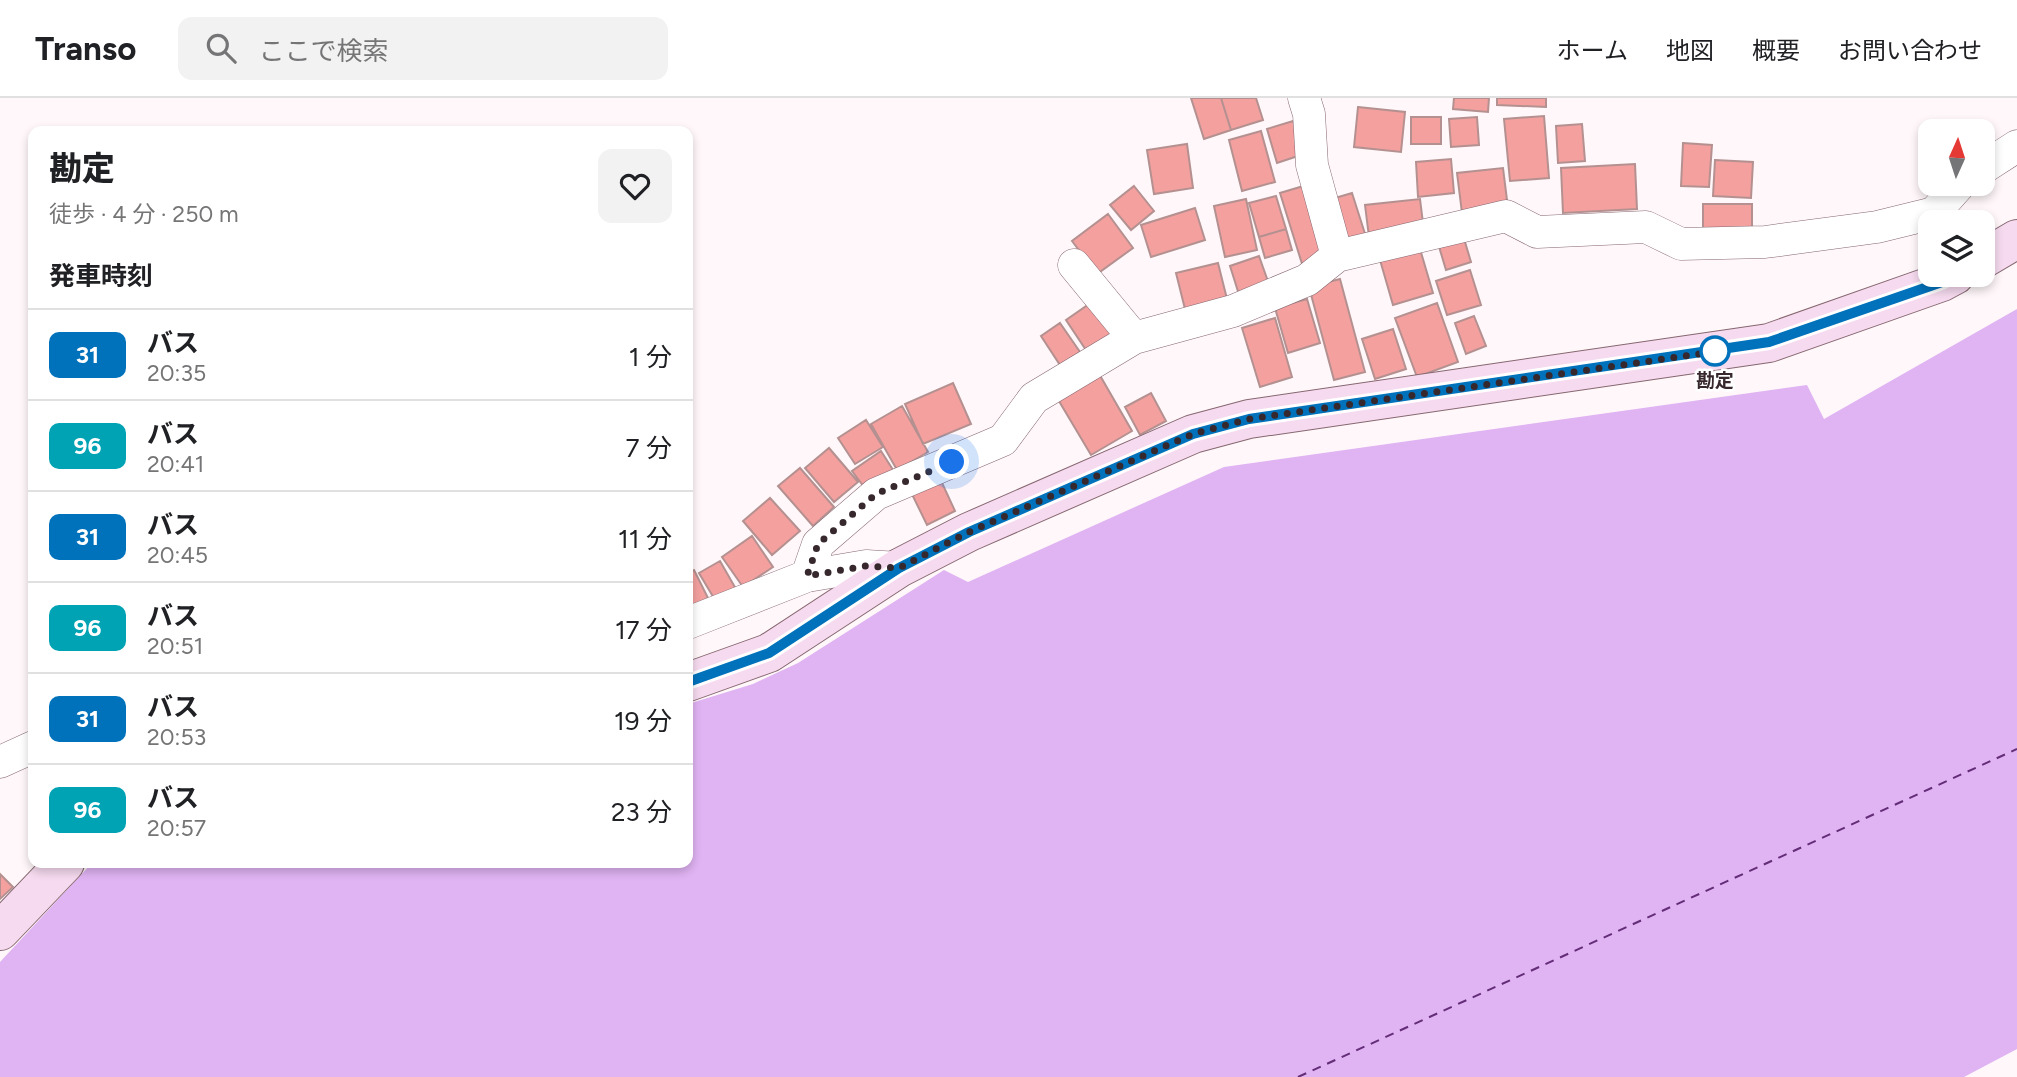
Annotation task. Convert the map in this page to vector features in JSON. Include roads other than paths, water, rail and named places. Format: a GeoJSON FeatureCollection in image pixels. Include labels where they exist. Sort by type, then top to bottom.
{"type":"FeatureCollection","features":[{"type":"Feature","properties":{"kind":"main road"},"geometry":{"type":"LineString","coordinates":[[1995,252],[2017,239]]}},
{"type":"Feature","properties":{"kind":"main road"},"geometry":{"type":"LineString","coordinates":[[693,680],[769,653],[899,568],[969,532],[1193,434],[1249,419],[1769,342],[1928,287]]}},
{"type":"Feature","properties":{"kind":"main road"},"geometry":{"type":"LineString","coordinates":[[0,931],[60,868]]}},
{"type":"Feature","properties":{"kind":"street"},"geometry":{"type":"LineString","coordinates":[[1304,98],[1309,114],[1312,164],[1337,256]]}},
{"type":"Feature","properties":{"kind":"street"},"geometry":{"type":"LineString","coordinates":[[1995,160],[2017,146]]}},
{"type":"Feature","properties":{"kind":"street"},"geometry":{"type":"LineString","coordinates":[[807,576],[818,544],[876,494],[1003,440],[1034,398],[1134,338],[1233,311],[1307,280],[1337,256],[1506,216],[1537,232],[1646,227],[1681,244],[1765,242],[1877,227],[1934,214],[1950,196]]}},
{"type":"Feature","properties":{"kind":"street"},"geometry":{"type":"LineString","coordinates":[[1074,265],[1134,338]]}},
{"type":"Feature","properties":{"kind":"street"},"geometry":{"type":"LineString","coordinates":[[693,621],[807,576],[866,566],[899,568]]}},
{"type":"Feature","properties":{"kind":"street"},"geometry":{"type":"LineString","coordinates":[[0,762],[28,749]]}},
{"type":"Feature","properties":{"kind":"place","name":"勘定"},"geometry":{"type":"Point","coordinates":[1715,351]}}]}
